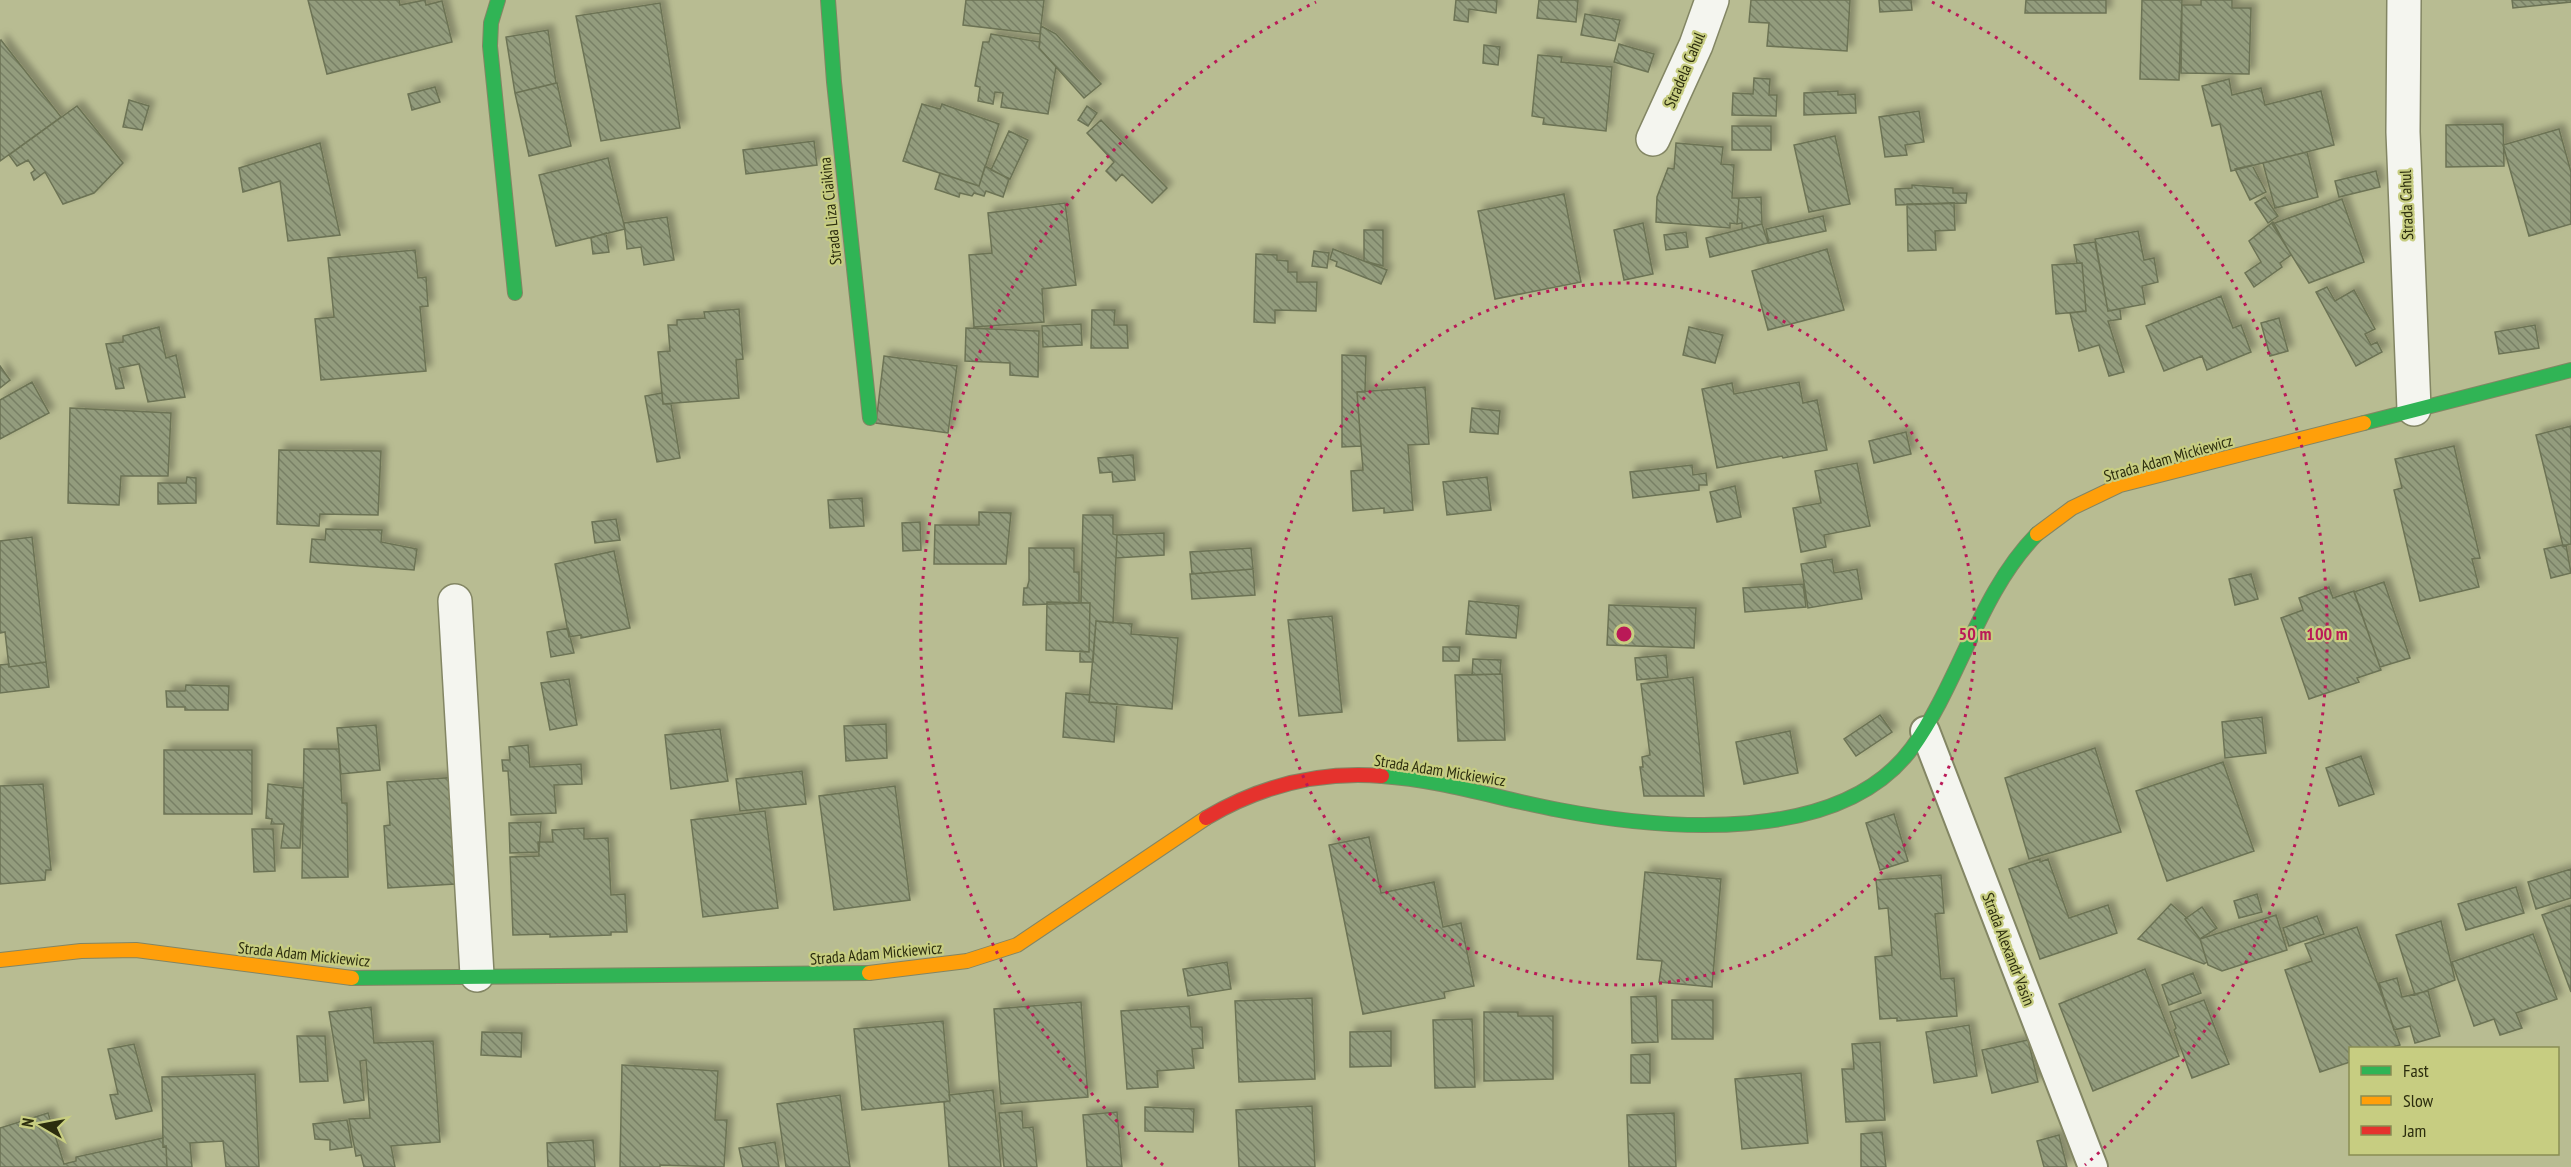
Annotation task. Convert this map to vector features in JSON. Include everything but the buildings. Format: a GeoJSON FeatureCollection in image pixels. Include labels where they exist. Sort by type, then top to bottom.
{"type":"FeatureCollection","features":[{"type":"Feature","properties":{"kind":"street"},"geometry":{"type":"LineString","coordinates":[[498,0],[491,23],[490,46],[515,293]]}},
{"type":"Feature","properties":{"kind":"street","name":"Strada Liza Ciaikina"},"geometry":{"type":"LineString","coordinates":[[828,0],[834,82],[870,418]]}},
{"type":"Feature","properties":{"kind":"street","name":"Stradela Cahul"},"geometry":{"type":"LineString","coordinates":[[1653,140],[1696,45],[1712,0]]}},
{"type":"Feature","properties":{"kind":"street","name":"Strada Cahul"},"geometry":{"type":"LineString","coordinates":[[2404,0],[2403,132],[2414,409]]}},
{"type":"Feature","properties":{"kind":"street","name":"Strada Adam Mickiewicz"},"geometry":{"type":"LineString","coordinates":[[0,960],[66,952],[131,950],[343,978],[404,979],[477,975],[810,976],[910,970],[963,962],[1015,946],[1091,897],[1205,816],[1258,789],[1316,777],[1354,774],[1394,776],[1484,791],[1576,813],[1620,819],[1704,825],[1783,819],[1853,797],[1873,786],[1902,761],[1925,731],[1983,611],[2029,542],[2059,513],[2120,485],[2571,370]]}},
{"type":"Feature","properties":{"kind":"street"},"geometry":{"type":"LineString","coordinates":[[455,601],[477,975]]}},
{"type":"Feature","properties":{"kind":"lane","name":"Strada Alexandr Vasin"},"geometry":{"type":"LineString","coordinates":[[1925,731],[2093,1167]]}},
{"type":"Feature","properties":{"kind":"traffic: fast"},"geometry":{"type":"LineString","coordinates":[[498,0],[491,23],[490,46],[515,293]]}},
{"type":"Feature","properties":{"kind":"traffic: fast"},"geometry":{"type":"LineString","coordinates":[[828,0],[834,82],[870,418]]}},
{"type":"Feature","properties":{"kind":"traffic: fast"},"geometry":{"type":"LineString","coordinates":[[2364,423],[2571,370]]}},
{"type":"Feature","properties":{"kind":"traffic: fast"},"geometry":{"type":"LineString","coordinates":[[1382,776],[1449,786],[1559,810],[1648,823],[1698,825],[1748,823],[1796,816],[1841,802],[1880,780],[1912,748],[1944,695],[2000,583],[2017,557],[2037,534]]}},
{"type":"Feature","properties":{"kind":"traffic: fast"},"geometry":{"type":"LineString","coordinates":[[352,978],[869,973]]}},
{"type":"Feature","properties":{"kind":"traffic: slow"},"geometry":{"type":"LineString","coordinates":[[2037,534],[2072,508],[2120,485],[2364,423]]}},
{"type":"Feature","properties":{"kind":"traffic: slow"},"geometry":{"type":"LineString","coordinates":[[869,973],[967,961],[1017,945],[1206,818]]}},
{"type":"Feature","properties":{"kind":"traffic: slow"},"geometry":{"type":"LineString","coordinates":[[0,960],[81,951],[136,950],[352,978]]}},
{"type":"Feature","properties":{"kind":"traffic: jam"},"geometry":{"type":"LineString","coordinates":[[1206,818],[1248,797],[1291,783],[1336,776],[1382,776]]}}]}
